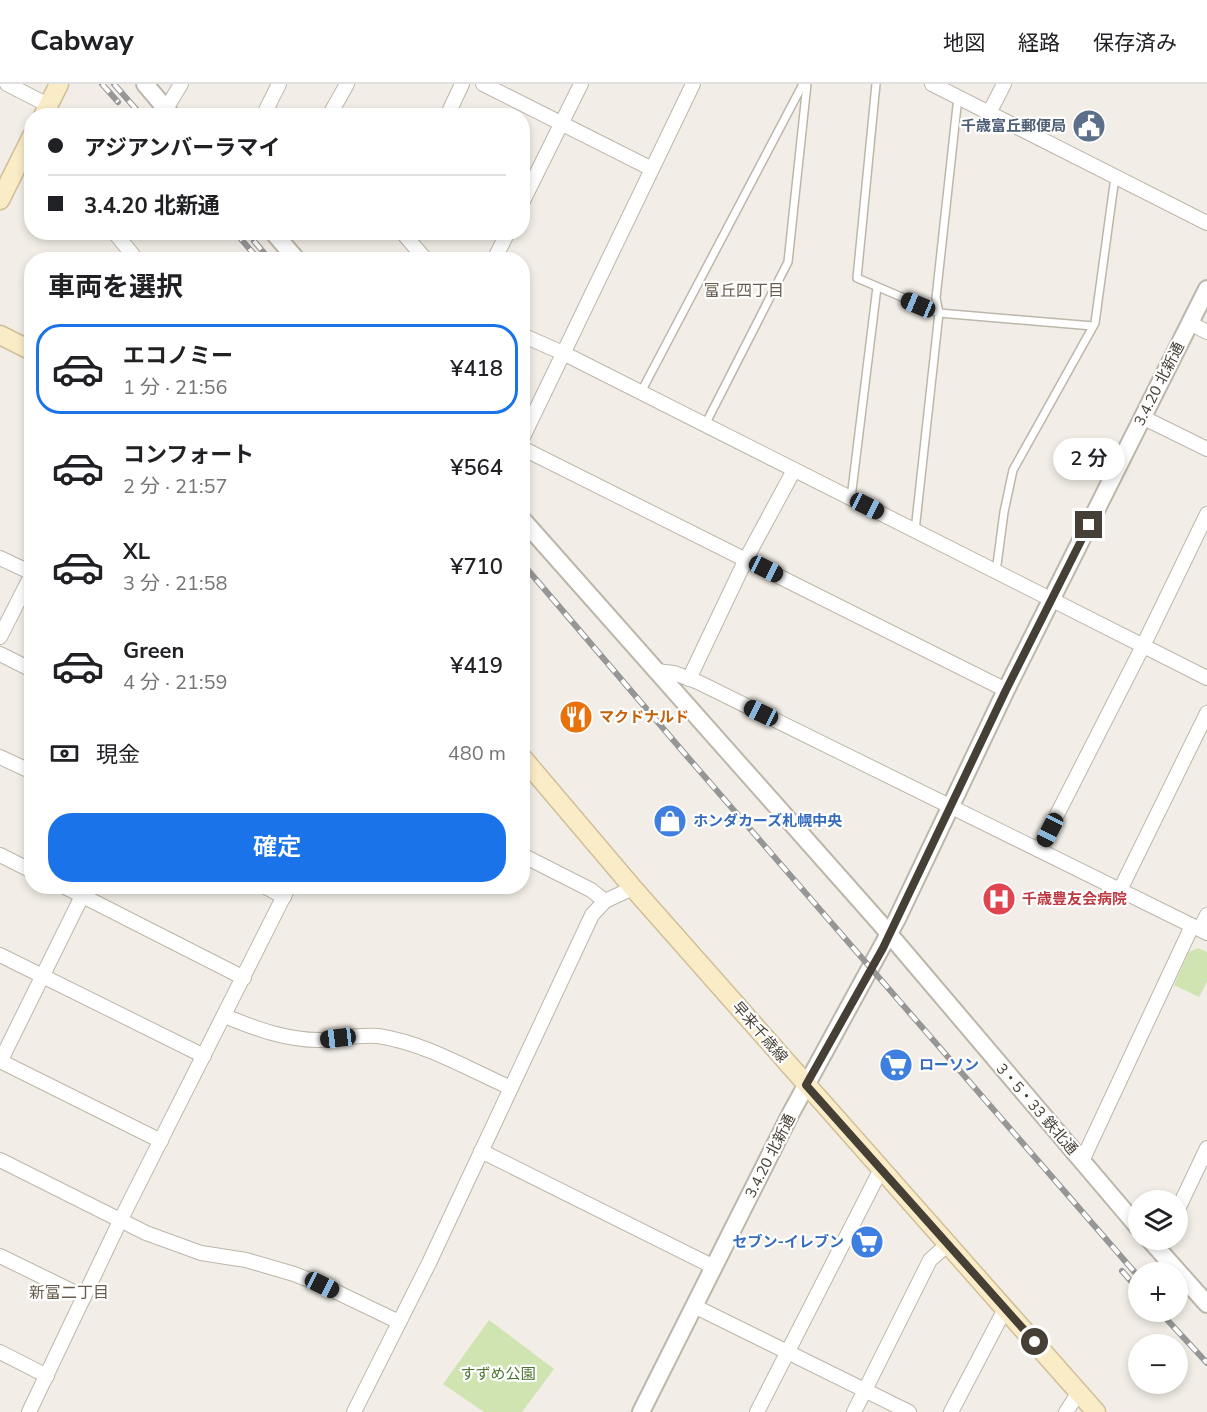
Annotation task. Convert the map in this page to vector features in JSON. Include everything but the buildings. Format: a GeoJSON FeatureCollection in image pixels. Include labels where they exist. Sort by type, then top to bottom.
{"type":"FeatureCollection","features":[{"type":"Feature","properties":{"kind":"main road"},"geometry":{"type":"LineString","coordinates":[[46,108],[58,84]]}},
{"type":"Feature","properties":{"kind":"main road"},"geometry":{"type":"LineString","coordinates":[[0,200],[24,154]]}},
{"type":"Feature","properties":{"kind":"main road"},"geometry":{"type":"LineString","coordinates":[[0,335],[24,347]]}},
{"type":"Feature","properties":{"kind":"main road","name":"早来千歳線"},"geometry":{"type":"LineString","coordinates":[[530,766],[633,888],[1096,1412]]}},
{"type":"Feature","properties":{"kind":"street"},"geometry":{"type":"LineString","coordinates":[[7,84],[42,108]]}},
{"type":"Feature","properties":{"kind":"street"},"geometry":{"type":"LineString","coordinates":[[145,84],[166,108]]}},
{"type":"Feature","properties":{"kind":"street"},"geometry":{"type":"LineString","coordinates":[[171,108],[181,84]]}},
{"type":"Feature","properties":{"kind":"street"},"geometry":{"type":"LineString","coordinates":[[267,108],[279,84]]}},
{"type":"Feature","properties":{"kind":"street"},"geometry":{"type":"LineString","coordinates":[[334,108],[347,84]]}},
{"type":"Feature","properties":{"kind":"street"},"geometry":{"type":"LineString","coordinates":[[451,108],[462,84]]}},
{"type":"Feature","properties":{"kind":"street"},"geometry":{"type":"LineString","coordinates":[[483,84],[652,169]]}},
{"type":"Feature","properties":{"kind":"street"},"geometry":{"type":"LineString","coordinates":[[530,187],[581,84]]}},
{"type":"Feature","properties":{"kind":"street"},"geometry":{"type":"LineString","coordinates":[[530,422],[693,84]]}},
{"type":"Feature","properties":{"kind":"street"},"geometry":{"type":"LineString","coordinates":[[932,84],[1207,223]]}},
{"type":"Feature","properties":{"kind":"street"},"geometry":{"type":"LineString","coordinates":[[989,112],[1004,84]]}},
{"type":"Feature","properties":{"kind":"street"},"geometry":{"type":"LineString","coordinates":[[121,240],[130,252]]}},
{"type":"Feature","properties":{"kind":"street"},"geometry":{"type":"LineString","coordinates":[[280,240],[290,252]]}},
{"type":"Feature","properties":{"kind":"street"},"geometry":{"type":"LineString","coordinates":[[409,240],[419,252]]}},
{"type":"Feature","properties":{"kind":"street","name":"3.4.20 北新通"},"geometry":{"type":"LineString","coordinates":[[641,1412],[806,1085],[889,935],[1006,690],[1207,289]]}},
{"type":"Feature","properties":{"kind":"street"},"geometry":{"type":"LineString","coordinates":[[1190,323],[1207,332]]}},
{"type":"Feature","properties":{"kind":"street"},"geometry":{"type":"LineString","coordinates":[[530,339],[705,424],[1207,678]]}},
{"type":"Feature","properties":{"kind":"street"},"geometry":{"type":"LineString","coordinates":[[1142,417],[1207,449]]}},
{"type":"Feature","properties":{"kind":"street"},"geometry":{"type":"LineString","coordinates":[[530,452],[1006,690]]}},
{"type":"Feature","properties":{"kind":"street"},"geometry":{"type":"LineString","coordinates":[[689,679],[746,559],[794,470]]}},
{"type":"Feature","properties":{"kind":"street"},"geometry":{"type":"LineString","coordinates":[[1039,850],[1207,514]]}},
{"type":"Feature","properties":{"kind":"street","name":"3・5・33 鉄北通"},"geometry":{"type":"LineString","coordinates":[[530,528],[889,935],[1128,1215]]}},
{"type":"Feature","properties":{"kind":"street"},"geometry":{"type":"LineString","coordinates":[[0,558],[24,570]]}},
{"type":"Feature","properties":{"kind":"street"},"geometry":{"type":"LineString","coordinates":[[0,637],[24,590]]}},
{"type":"Feature","properties":{"kind":"street"},"geometry":{"type":"LineString","coordinates":[[0,654],[24,666]]}},
{"type":"Feature","properties":{"kind":"street"},"geometry":{"type":"LineString","coordinates":[[656,671],[674,673],[689,679],[1200,929]]}},
{"type":"Feature","properties":{"kind":"street"},"geometry":{"type":"LineString","coordinates":[[1120,890],[1207,713]]}},
{"type":"Feature","properties":{"kind":"street"},"geometry":{"type":"LineString","coordinates":[[0,757],[24,768]]}},
{"type":"Feature","properties":{"kind":"street"},"geometry":{"type":"LineString","coordinates":[[0,855],[24,867]]}},
{"type":"Feature","properties":{"kind":"street"},"geometry":{"type":"LineString","coordinates":[[530,859],[591,890],[605,901]]}},
{"type":"Feature","properties":{"kind":"street"},"geometry":{"type":"LineString","coordinates":[[354,1412],[429,1263],[592,915],[605,901],[633,888]]}},
{"type":"Feature","properties":{"kind":"street"},"geometry":{"type":"LineString","coordinates":[[84,894],[0,1062],[161,1141]]}},
{"type":"Feature","properties":{"kind":"street"},"geometry":{"type":"LineString","coordinates":[[90,894],[244,978]]}},
{"type":"Feature","properties":{"kind":"street"},"geometry":{"type":"LineString","coordinates":[[29,1412],[120,1221],[286,894]]}},
{"type":"Feature","properties":{"kind":"street"},"geometry":{"type":"LineString","coordinates":[[1082,1161],[1207,915]]}},
{"type":"Feature","properties":{"kind":"street"},"geometry":{"type":"LineString","coordinates":[[0,955],[204,1056]]}},
{"type":"Feature","properties":{"kind":"street"},"geometry":{"type":"LineString","coordinates":[[225,1016],[255,1029],[299,1039],[324,1040],[352,1036],[377,1036],[404,1042],[429,1050],[511,1088]]}},
{"type":"Feature","properties":{"kind":"street"},"geometry":{"type":"LineString","coordinates":[[481,1151],[714,1267]]}},
{"type":"Feature","properties":{"kind":"street"},"geometry":{"type":"LineString","coordinates":[[1188,1190],[1206,1155]]}},
{"type":"Feature","properties":{"kind":"street"},"geometry":{"type":"LineString","coordinates":[[0,1160],[146,1233],[201,1253],[246,1260],[294,1274],[399,1322]]}},
{"type":"Feature","properties":{"kind":"street"},"geometry":{"type":"LineString","coordinates":[[757,1412],[881,1169]]}},
{"type":"Feature","properties":{"kind":"street"},"geometry":{"type":"LineString","coordinates":[[854,1412],[930,1260],[948,1244]]}},
{"type":"Feature","properties":{"kind":"street"},"geometry":{"type":"LineString","coordinates":[[1162,1250],[1207,1304]]}},
{"type":"Feature","properties":{"kind":"street"},"geometry":{"type":"LineString","coordinates":[[0,1256],[84,1297]]}},
{"type":"Feature","properties":{"kind":"street"},"geometry":{"type":"LineString","coordinates":[[694,1306],[909,1412]]}},
{"type":"Feature","properties":{"kind":"street"},"geometry":{"type":"LineString","coordinates":[[951,1412],[1005,1309]]}},
{"type":"Feature","properties":{"kind":"street"},"geometry":{"type":"LineString","coordinates":[[0,1353],[47,1376]]}},
{"type":"Feature","properties":{"kind":"street"},"geometry":{"type":"LineString","coordinates":[[1066,1412],[1078,1392]]}},
{"type":"Feature","properties":{"kind":"lane"},"geometry":{"type":"LineString","coordinates":[[641,392],[805,84]]}},
{"type":"Feature","properties":{"kind":"lane"},"geometry":{"type":"LineString","coordinates":[[705,424],[788,262],[805,84]]}},
{"type":"Feature","properties":{"kind":"lane"},"geometry":{"type":"LineString","coordinates":[[876,84],[857,278],[939,313],[1093,326]]}},
{"type":"Feature","properties":{"kind":"lane"},"geometry":{"type":"LineString","coordinates":[[915,531],[939,313],[936,298],[958,97]]}},
{"type":"Feature","properties":{"kind":"lane"},"geometry":{"type":"LineString","coordinates":[[996,572],[1004,512],[1013,470],[1093,326],[1115,177]]}},
{"type":"Feature","properties":{"kind":"lane"},"geometry":{"type":"LineString","coordinates":[[850,498],[877,287]]}},
{"type":"Feature","properties":{"kind":"green space"},"geometry":{"type":"Polygon","coordinates":[[[1198,948],[1207,952],[1207,982],[1199,997],[1174,985],[1189,952],[1198,948]]]}},
{"type":"Feature","properties":{"kind":"green space","name":"すずめ公園"},"geometry":{"type":"Polygon","coordinates":[[[489,1320],[554,1369],[522,1412],[484,1412],[443,1384],[489,1320]]]}},
{"type":"Feature","properties":{"kind":"railway"},"geometry":{"type":"LineString","coordinates":[[102,84],[118,102]]}},
{"type":"Feature","properties":{"kind":"railway"},"geometry":{"type":"LineString","coordinates":[[114,84],[135,108]]}},
{"type":"Feature","properties":{"kind":"railway"},"geometry":{"type":"LineString","coordinates":[[242,240],[252,252]]}},
{"type":"Feature","properties":{"kind":"railway"},"geometry":{"type":"LineString","coordinates":[[254,241],[263,252]]}},
{"type":"Feature","properties":{"kind":"railway"},"geometry":{"type":"LineString","coordinates":[[530,572],[1128,1264]]}},
{"type":"Feature","properties":{"kind":"railway"},"geometry":{"type":"LineString","coordinates":[[1122,1271],[1128,1278]]}},
{"type":"Feature","properties":{"kind":"railway"},"geometry":{"type":"LineString","coordinates":[[1169,1322],[1207,1363]]}},
{"type":"Feature","properties":{"kind":"place","name":"千歳富丘郵便局"},"geometry":{"type":"Point","coordinates":[1089,126]}},
{"type":"Feature","properties":{"kind":"place","name":"マクドナルド"},"geometry":{"type":"Point","coordinates":[576,717]}},
{"type":"Feature","properties":{"kind":"place","name":"ホンダカーズ札幌中央"},"geometry":{"type":"Point","coordinates":[670,821]}},
{"type":"Feature","properties":{"kind":"place","name":"千歳豊友会病院"},"geometry":{"type":"Point","coordinates":[999,899]}},
{"type":"Feature","properties":{"kind":"place","name":"ローソン"},"geometry":{"type":"Point","coordinates":[896,1065]}},
{"type":"Feature","properties":{"kind":"place","name":"セブン-イレブン"},"geometry":{"type":"Point","coordinates":[867,1242]}},
{"type":"Feature","properties":{"kind":"district","name":"富丘四丁目"},"geometry":{"type":"Point","coordinates":[744,290]}},
{"type":"Feature","properties":{"kind":"district","name":"新富二丁目"},"geometry":{"type":"Point","coordinates":[69,1292]}},
{"type":"Feature","properties":{"kind":"route"},"geometry":{"type":"LineString","coordinates":[[1035,1342],[806,1085],[883,948],[1006,690],[1089,525]]}}]}
